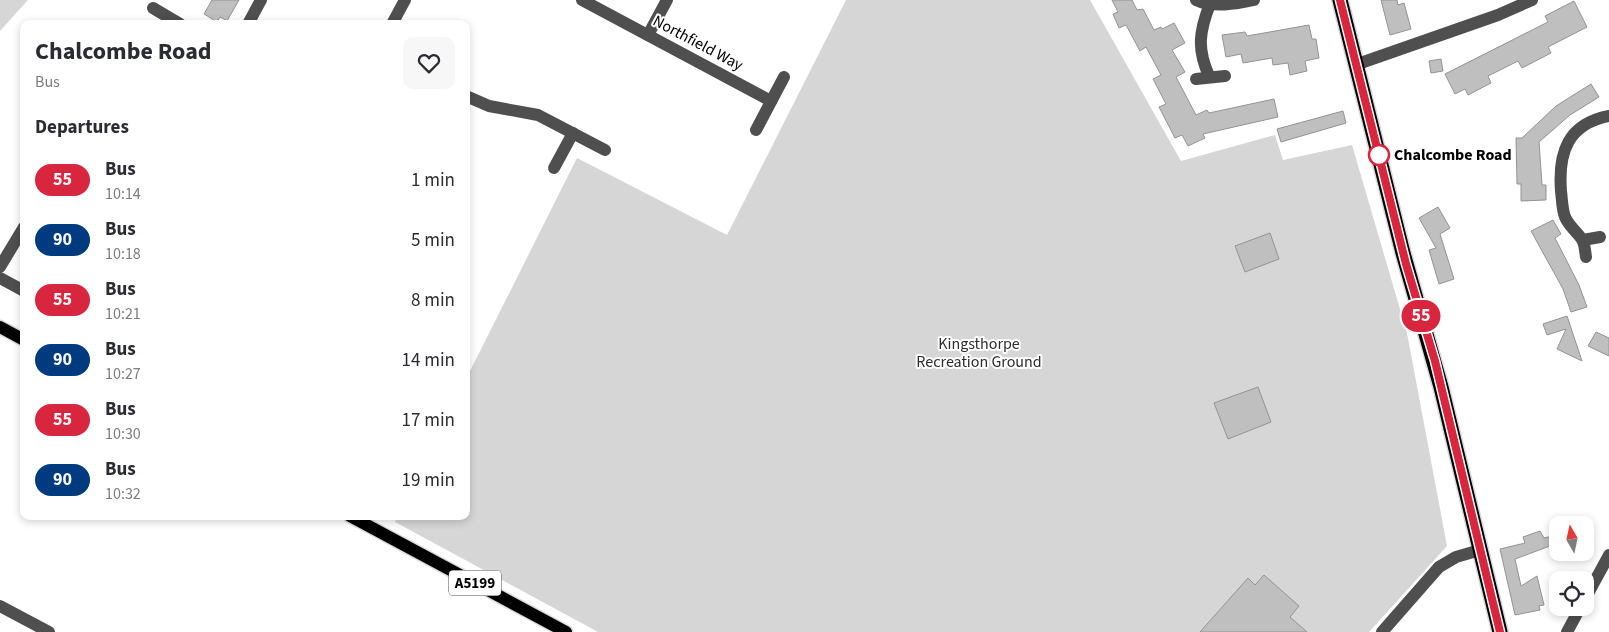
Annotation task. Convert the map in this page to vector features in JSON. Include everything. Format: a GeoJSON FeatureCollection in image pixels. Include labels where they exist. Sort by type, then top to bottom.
{"type":"FeatureCollection","features":[{"type":"Feature","properties":{"kind":"highway"},"geometry":{"type":"LineString","coordinates":[[1340,0],[1409,276],[1435,361],[1500,632]]}},
{"type":"Feature","properties":{"kind":"main road"},"geometry":{"type":"LineString","coordinates":[[0,327],[20,338]]}},
{"type":"Feature","properties":{"kind":"main road","name":"A5199"},"geometry":{"type":"LineString","coordinates":[[357,520],[566,632]]}},
{"type":"Feature","properties":{"kind":"street"},"geometry":{"type":"LineString","coordinates":[[250,20],[261,0]]}},
{"type":"Feature","properties":{"kind":"street"},"geometry":{"type":"LineString","coordinates":[[394,20],[405,0]]}},
{"type":"Feature","properties":{"kind":"street","name":"Northfield Way"},"geometry":{"type":"LineString","coordinates":[[582,0],[771,101]]}},
{"type":"Feature","properties":{"kind":"street"},"geometry":{"type":"LineString","coordinates":[[648,35],[667,0]]}},
{"type":"Feature","properties":{"kind":"street"},"geometry":{"type":"LineString","coordinates":[[1196,0],[1210,4],[1233,4],[1254,0]]}},
{"type":"Feature","properties":{"kind":"street"},"geometry":{"type":"LineString","coordinates":[[1355,65],[1498,15],[1532,0]]}},
{"type":"Feature","properties":{"kind":"street"},"geometry":{"type":"LineString","coordinates":[[1209,76],[1204,65],[1200,42],[1203,24],[1210,4]]}},
{"type":"Feature","properties":{"kind":"street"},"geometry":{"type":"LineString","coordinates":[[153,8],[173,20]]}},
{"type":"Feature","properties":{"kind":"street"},"geometry":{"type":"LineString","coordinates":[[1196,79],[1209,76],[1225,76]]}},
{"type":"Feature","properties":{"kind":"street"},"geometry":{"type":"LineString","coordinates":[[756,130],[784,77]]}},
{"type":"Feature","properties":{"kind":"street"},"geometry":{"type":"LineString","coordinates":[[470,98],[488,106],[538,115],[605,150]]}},
{"type":"Feature","properties":{"kind":"street"},"geometry":{"type":"LineString","coordinates":[[1586,257],[1582,240],[1569,225],[1563,211],[1560,181],[1562,156],[1566,143],[1575,133],[1592,121],[1609,116]]}},
{"type":"Feature","properties":{"kind":"street"},"geometry":{"type":"LineString","coordinates":[[554,168],[573,133]]}},
{"type":"Feature","properties":{"kind":"street"},"geometry":{"type":"LineString","coordinates":[[0,267],[20,233]]}},
{"type":"Feature","properties":{"kind":"street"},"geometry":{"type":"LineString","coordinates":[[1582,240],[1600,237]]}},
{"type":"Feature","properties":{"kind":"street"},"geometry":{"type":"LineString","coordinates":[[0,278],[20,289]]}},
{"type":"Feature","properties":{"kind":"street"},"geometry":{"type":"LineString","coordinates":[[1382,632],[1439,567],[1456,557],[1480,550]]}},
{"type":"Feature","properties":{"kind":"street"},"geometry":{"type":"LineString","coordinates":[[1594,582],[1609,555]]}},
{"type":"Feature","properties":{"kind":"street"},"geometry":{"type":"LineString","coordinates":[[0,606],[49,632]]}},
{"type":"Feature","properties":{"kind":"street"},"geometry":{"type":"LineString","coordinates":[[1567,632],[1576,616]]}},
{"type":"Feature","properties":{"kind":"green space"},"geometry":{"type":"Polygon","coordinates":[[[0,0],[28,0],[0,31],[0,0]]]}},
{"type":"Feature","properties":{"kind":"green space","name":"Kingsthorpe Recreation Ground"},"geometry":{"type":"Polygon","coordinates":[[[846,0],[1090,0],[1181,161],[1275,135],[1283,160],[1352,145],[1407,333],[1447,546],[1369,632],[598,632],[395,522],[396,520],[470,520],[470,371],[577,158],[727,235],[846,0]]]}},
{"type":"Feature","properties":{"kind":"building"},"geometry":{"type":"Polygon","coordinates":[[[212,0],[239,0],[228,20],[220,17],[218,20],[214,20],[204,14],[212,0]]]}},
{"type":"Feature","properties":{"kind":"building"},"geometry":{"type":"Polygon","coordinates":[[[1112,0],[1132,0],[1137,10],[1143,9],[1154,30],[1161,27],[1162,29],[1174,23],[1185,43],[1172,50],[1185,72],[1176,77],[1196,115],[1207,110],[1209,113],[1274,99],[1278,117],[1203,134],[1205,138],[1188,146],[1182,135],[1175,138],[1159,107],[1166,104],[1153,79],[1161,75],[1146,47],[1140,51],[1126,25],[1119,28],[1113,14],[1118,12],[1112,0]]]}},
{"type":"Feature","properties":{"kind":"building"},"geometry":{"type":"Polygon","coordinates":[[[1381,0],[1397,0],[1398,5],[1404,3],[1411,29],[1390,35],[1381,0]]]}},
{"type":"Feature","properties":{"kind":"building"},"geometry":{"type":"Polygon","coordinates":[[[1574,1],[1587,27],[1548,47],[1551,53],[1522,68],[1518,61],[1488,76],[1491,83],[1468,95],[1465,89],[1455,94],[1445,74],[1548,22],[1545,16],[1574,1]]]}},
{"type":"Feature","properties":{"kind":"building"},"geometry":{"type":"Polygon","coordinates":[[[1309,25],[1312,39],[1316,39],[1319,58],[1305,61],[1307,71],[1290,75],[1288,63],[1273,65],[1272,58],[1243,63],[1241,54],[1226,57],[1222,35],[1245,32],[1247,36],[1309,25]]]}},
{"type":"Feature","properties":{"kind":"building"},"geometry":{"type":"Polygon","coordinates":[[[1441,59],[1443,71],[1431,73],[1429,61],[1441,59]]]}},
{"type":"Feature","properties":{"kind":"building"},"geometry":{"type":"Polygon","coordinates":[[[1591,84],[1599,97],[1570,115],[1539,142],[1542,185],[1546,185],[1546,200],[1521,201],[1521,184],[1517,184],[1516,138],[1522,138],[1556,106],[1591,84]]]}},
{"type":"Feature","properties":{"kind":"building"},"geometry":{"type":"Polygon","coordinates":[[[1343,111],[1346,123],[1281,142],[1277,129],[1343,111]]]}},
{"type":"Feature","properties":{"kind":"building"},"geometry":{"type":"Polygon","coordinates":[[[1438,207],[1450,228],[1440,234],[1454,279],[1439,284],[1429,250],[1436,248],[1419,218],[1438,207]]]}},
{"type":"Feature","properties":{"kind":"building"},"geometry":{"type":"Polygon","coordinates":[[[1553,220],[1561,234],[1555,238],[1579,285],[1587,307],[1571,312],[1563,289],[1531,231],[1553,220]]]}},
{"type":"Feature","properties":{"kind":"building"},"geometry":{"type":"Polygon","coordinates":[[[1270,233],[1279,259],[1245,272],[1235,246],[1270,233]]]}},
{"type":"Feature","properties":{"kind":"building"},"geometry":{"type":"Polygon","coordinates":[[[1567,316],[1582,361],[1557,349],[1566,329],[1547,335],[1543,324],[1567,316]]]}},
{"type":"Feature","properties":{"kind":"building"},"geometry":{"type":"Polygon","coordinates":[[[1596,332],[1609,338],[1609,356],[1588,346],[1596,332]]]}},
{"type":"Feature","properties":{"kind":"building"},"geometry":{"type":"Polygon","coordinates":[[[1258,387],[1271,422],[1228,439],[1214,403],[1258,387]]]}},
{"type":"Feature","properties":{"kind":"building"},"geometry":{"type":"Polygon","coordinates":[[[1540,531],[1544,538],[1549,537],[1549,546],[1515,559],[1521,586],[1537,576],[1544,605],[1539,606],[1540,610],[1515,615],[1500,549],[1525,543],[1523,537],[1540,531]]]}},
{"type":"Feature","properties":{"kind":"building"},"geometry":{"type":"Polygon","coordinates":[[[1264,575],[1299,606],[1290,617],[1307,632],[1200,632],[1248,578],[1255,585],[1264,575]]]}},
{"type":"Feature","properties":{"kind":"bus line","name":"55"},"geometry":{"type":"LineString","coordinates":[[1340,0],[1406,264],[1435,361],[1500,632]]}},
{"type":"Feature","properties":{"kind":"place","name":"Chalcombe Road"},"geometry":{"type":"Point","coordinates":[1379,155]}}]}
